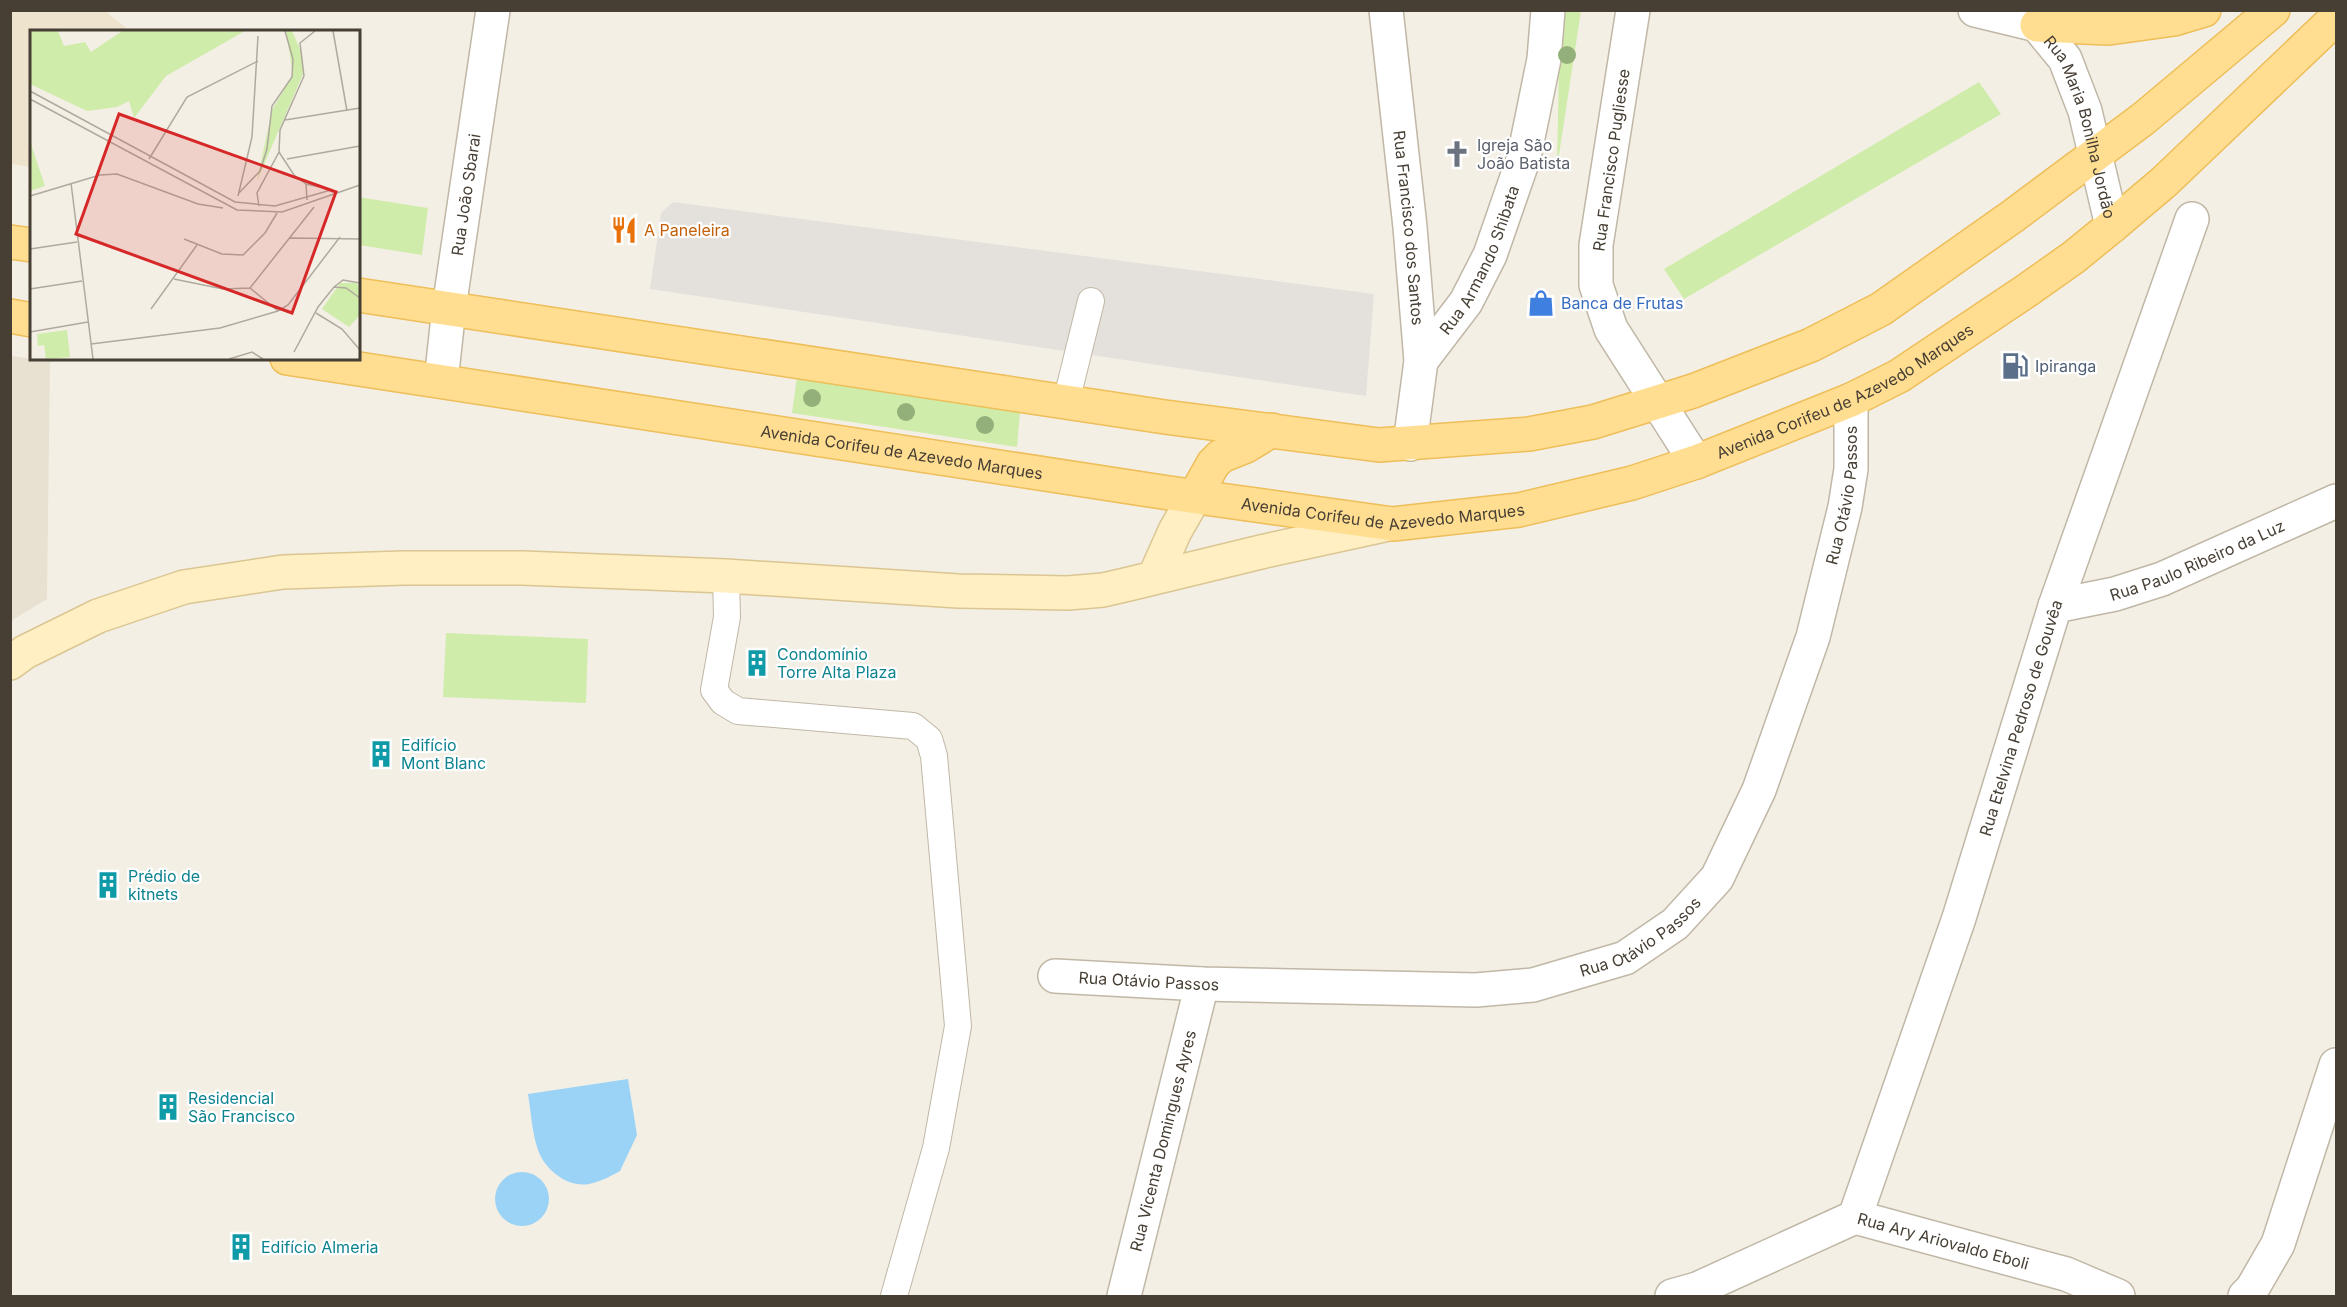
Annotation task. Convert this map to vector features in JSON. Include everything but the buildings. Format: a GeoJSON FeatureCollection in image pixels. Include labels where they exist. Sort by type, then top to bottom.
{"type":"FeatureCollection","features":[{"type":"Feature","properties":{"kind":"main road"},"geometry":{"type":"LineString","coordinates":[[2037,25],[2109,28],[2174,19],[2204,10]]}},
{"type":"Feature","properties":{"kind":"main road"},"geometry":{"type":"LineString","coordinates":[[360,295],[1066,402],[1379,445],[1529,434],[1593,422],[1658,403],[1811,345],[1881,309],[2143,119],[2273,10]]}},
{"type":"Feature","properties":{"kind":"main road","name":"Avenida Corifeu de Azevedo Marques"},"geometry":{"type":"LineString","coordinates":[[300,360],[1393,524],[1519,510],[1632,483],[1696,462],[1851,400],[1899,376],[2074,257],[2112,226],[2164,182],[2337,18]]}},
{"type":"Feature","properties":{"kind":"main road"},"geometry":{"type":"LineString","coordinates":[[10,242],[30,245]]}},
{"type":"Feature","properties":{"kind":"main road"},"geometry":{"type":"LineString","coordinates":[[10,316],[30,320]]}},
{"type":"Feature","properties":{"kind":"main road"},"geometry":{"type":"LineString","coordinates":[[1154,578],[1175,531],[1213,464],[1221,456],[1246,446],[1272,430]]}},
{"type":"Feature","properties":{"kind":"main road"},"geometry":{"type":"LineString","coordinates":[[10,663],[26,652],[98,616],[184,587],[283,572],[403,568],[522,568],[726,576],[958,591],[1068,593],[1103,590],[1393,524]]}},
{"type":"Feature","properties":{"kind":"street","name":"Rua João Sbarai"},"geometry":{"type":"LineString","coordinates":[[441,381],[449,308],[493,10]]}},
{"type":"Feature","properties":{"kind":"street","name":"Rua Francisco dos Santos"},"geometry":{"type":"LineString","coordinates":[[1386,10],[1410,227],[1421,360],[1410,444]]}},
{"type":"Feature","properties":{"kind":"street","name":"Rua Armando Shibata"},"geometry":{"type":"LineString","coordinates":[[1421,360],[1466,302],[1490,255],[1524,157],[1545,60],[1548,10]]}},
{"type":"Feature","properties":{"kind":"street","name":"Rua Francisco Pugliesse"},"geometry":{"type":"LineString","coordinates":[[1633,10],[1596,245],[1596,285],[1611,329],[1696,462]]}},
{"type":"Feature","properties":{"kind":"street","name":"Rua Maria Bonilha Jordão"},"geometry":{"type":"LineString","coordinates":[[1975,10],[2037,25],[2065,59],[2085,111],[2112,226]]}},
{"type":"Feature","properties":{"kind":"street","name":"Rua Etelvina Pedroso de Gouvêa"},"geometry":{"type":"LineString","coordinates":[[1855,1217],[1959,918],[2055,606],[2192,219]]}},
{"type":"Feature","properties":{"kind":"street","name":"Rua Otávio Passos"},"geometry":{"type":"LineString","coordinates":[[1055,976],[1202,984],[1476,990],[1533,985],[1625,958],[1675,924],[1717,878],[1759,790],[1813,637],[1845,507],[1851,469],[1851,400]]}},
{"type":"Feature","properties":{"kind":"street","name":"Rua Paulo Ribeiro da Luz"},"geometry":{"type":"LineString","coordinates":[[2055,606],[2115,594],[2162,579],[2337,501]]}},
{"type":"Feature","properties":{"kind":"street","name":"Rua Vicenta Domingues Ayres"},"geometry":{"type":"LineString","coordinates":[[1124,1296],[1202,984]]}},
{"type":"Feature","properties":{"kind":"street"},"geometry":{"type":"LineString","coordinates":[[2245,1296],[2252,1289],[2277,1244],[2337,1065]]}},
{"type":"Feature","properties":{"kind":"street","name":"Rua Ary Ariovaldo Eboli"},"geometry":{"type":"LineString","coordinates":[[1672,1296],[1697,1289],[1855,1217],[2066,1274],[2118,1296]]}},
{"type":"Feature","properties":{"kind":"lane"},"geometry":{"type":"LineString","coordinates":[[1066,402],[1091,301]]}},
{"type":"Feature","properties":{"kind":"lane"},"geometry":{"type":"LineString","coordinates":[[726,576],[727,617],[714,690],[723,702],[738,711],[913,726],[929,739],[934,756],[958,1026],[936,1148],[894,1296]]}},
{"type":"Feature","properties":{"kind":"shaded area"},"geometry":{"type":"Polygon","coordinates":[[[11,10],[105,11],[129,30],[30,30],[30,167],[11,164],[11,10]]]}},
{"type":"Feature","properties":{"kind":"shaded area"},"geometry":{"type":"Polygon","coordinates":[[[673,202],[1374,294],[1366,396],[650,289],[661,213],[673,202]]]}},
{"type":"Feature","properties":{"kind":"shaded area"},"geometry":{"type":"Polygon","coordinates":[[[11,356],[50,361],[47,599],[11,621],[11,356]]]}},
{"type":"Feature","properties":{"kind":"green space"},"geometry":{"type":"Polygon","coordinates":[[[1560,11],[1581,11],[1557,168],[1560,11]]]}},
{"type":"Feature","properties":{"kind":"green space"},"geometry":{"type":"Polygon","coordinates":[[[1979,82],[2001,114],[1684,299],[1664,269],[1979,82]]]}},
{"type":"Feature","properties":{"kind":"green space"},"geometry":{"type":"Polygon","coordinates":[[[360,197],[428,208],[422,255],[360,245],[360,197]]]}},
{"type":"Feature","properties":{"kind":"green space"},"geometry":{"type":"Polygon","coordinates":[[[797,377],[1020,412],[1017,447],[792,413],[797,377]]]}},
{"type":"Feature","properties":{"kind":"green space"},"geometry":{"type":"Polygon","coordinates":[[[446,633],[588,639],[586,703],[443,697],[446,633]]]}},
{"type":"Feature","properties":{"kind":"water"},"geometry":{"type":"Polygon","coordinates":[[[628,1079],[637,1135],[620,1171],[601,1180],[581,1185],[558,1176],[546,1164],[538,1150],[528,1094],[628,1079]]]}},
{"type":"Feature","properties":{"kind":"water"},"geometry":{"type":"Polygon","coordinates":[[[517,1172],[527,1172],[537,1176],[545,1184],[549,1199],[545,1214],[537,1222],[527,1226],[517,1226],[507,1222],[499,1214],[495,1204],[495,1194],[499,1184],[507,1176],[517,1172]]]}},
{"type":"Feature","properties":{"kind":"place","name":"Igreja São João Batista"},"geometry":{"type":"Point","coordinates":[1457,154]}},
{"type":"Feature","properties":{"kind":"place","name":"A Paneleira"},"geometry":{"type":"Point","coordinates":[624,230]}},
{"type":"Feature","properties":{"kind":"place","name":"Banca de Frutas"},"geometry":{"type":"Point","coordinates":[1541,303]}},
{"type":"Feature","properties":{"kind":"place","name":"Ipiranga"},"geometry":{"type":"Point","coordinates":[2015,366]}},
{"type":"Feature","properties":{"kind":"place","name":"Condomínio Torre Alta Plaza"},"geometry":{"type":"Point","coordinates":[757,663]}},
{"type":"Feature","properties":{"kind":"place","name":"Edifício Mont Blanc"},"geometry":{"type":"Point","coordinates":[381,754]}},
{"type":"Feature","properties":{"kind":"place","name":"Prédio de kitnets"},"geometry":{"type":"Point","coordinates":[108,885]}},
{"type":"Feature","properties":{"kind":"place","name":"Residencial São Francisco"},"geometry":{"type":"Point","coordinates":[168,1107]}},
{"type":"Feature","properties":{"kind":"place","name":"Edifício Almeria"},"geometry":{"type":"Point","coordinates":[241,1247]}}]}
